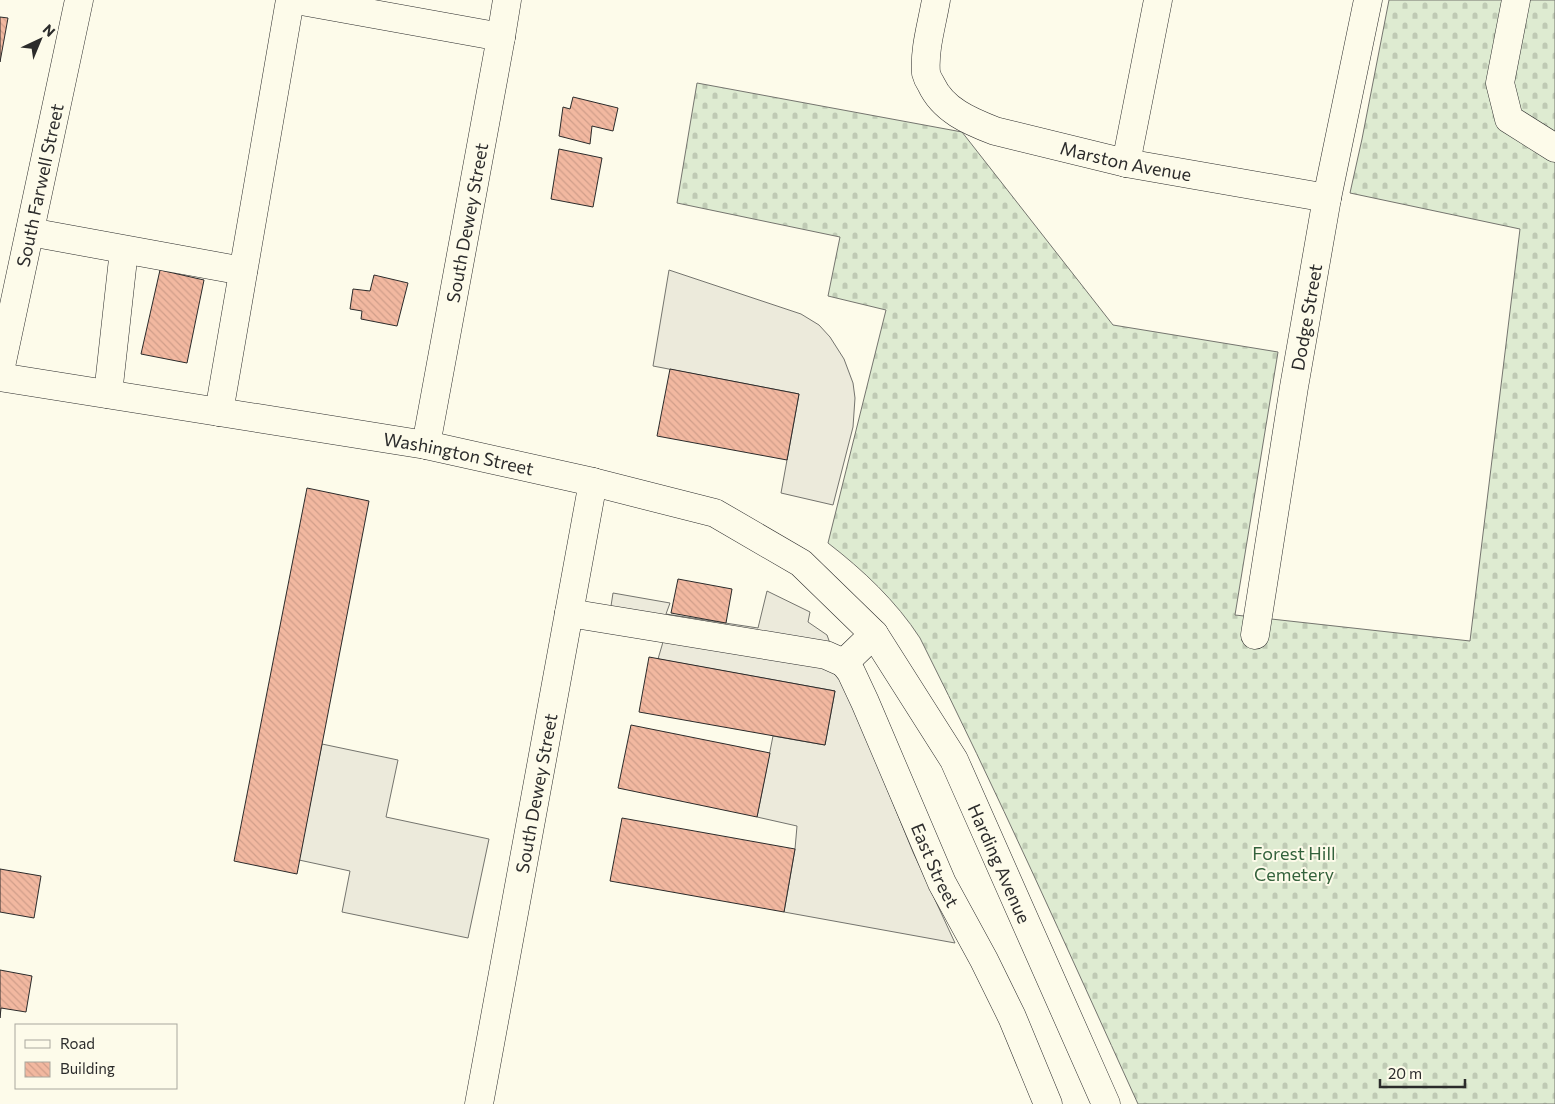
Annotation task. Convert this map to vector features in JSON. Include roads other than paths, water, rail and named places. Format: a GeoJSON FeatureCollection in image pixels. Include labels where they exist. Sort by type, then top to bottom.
{"type":"FeatureCollection","features":[{"type":"Feature","properties":{"kind":"street","name":"South Farwell Street"},"geometry":{"type":"LineString","coordinates":[[0,371],[79,0]]}},
{"type":"Feature","properties":{"kind":"street"},"geometry":{"type":"LineString","coordinates":[[219,412],[290,0]]}},
{"type":"Feature","properties":{"kind":"street"},"geometry":{"type":"LineString","coordinates":[[296,0],[502,38]]}},
{"type":"Feature","properties":{"kind":"street","name":"South Dewey Street"},"geometry":{"type":"LineString","coordinates":[[426,445],[502,38],[507,0]]}},
{"type":"Feature","properties":{"kind":"street","name":"Marston Avenue"},"geometry":{"type":"LineString","coordinates":[[936,0],[926,55],[926,76],[936,95],[953,111],[974,123],[995,131],[1126,163],[1327,198]]}},
{"type":"Feature","properties":{"kind":"street"},"geometry":{"type":"LineString","coordinates":[[1126,163],[1158,0]]}},
{"type":"Feature","properties":{"kind":"street","name":"Dodge Street"},"geometry":{"type":"LineString","coordinates":[[1255,634],[1294,387],[1327,198],[1368,0]]}},
{"type":"Feature","properties":{"kind":"street"},"geometry":{"type":"LineString","coordinates":[[1516,0],[1500,82],[1509,119],[1555,148]]}},
{"type":"Feature","properties":{"kind":"street"},"geometry":{"type":"LineString","coordinates":[[30,232],[243,272]]}},
{"type":"Feature","properties":{"kind":"street"},"geometry":{"type":"LineString","coordinates":[[108,394],[124,250]]}},
{"type":"Feature","properties":{"kind":"street","name":"Washington Street"},"geometry":{"type":"LineString","coordinates":[[0,377],[426,445],[593,482],[715,513],[801,563],[874,634]]}},
{"type":"Feature","properties":{"kind":"street","name":"South Dewey Street"},"geometry":{"type":"LineString","coordinates":[[479,1104],[593,482]]}},
{"type":"Feature","properties":{"kind":"street"},"geometry":{"type":"LineString","coordinates":[[569,614],[826,655],[844,663],[874,634]]}},
{"type":"Feature","properties":{"kind":"street","name":"Harding Avenue"},"geometry":{"type":"LineString","coordinates":[[874,634],[954,760],[1106,1104]]}},
{"type":"Feature","properties":{"kind":"street","name":"East Street"},"geometry":{"type":"LineString","coordinates":[[844,663],[851,672],[865,702],[942,883],[984,960],[1012,1017],[1048,1104]]}},
{"type":"Feature","properties":{"kind":"park label","name":"Forest Hill Cemetery"},"geometry":{"type":"Point","coordinates":[1294,863]}}]}
